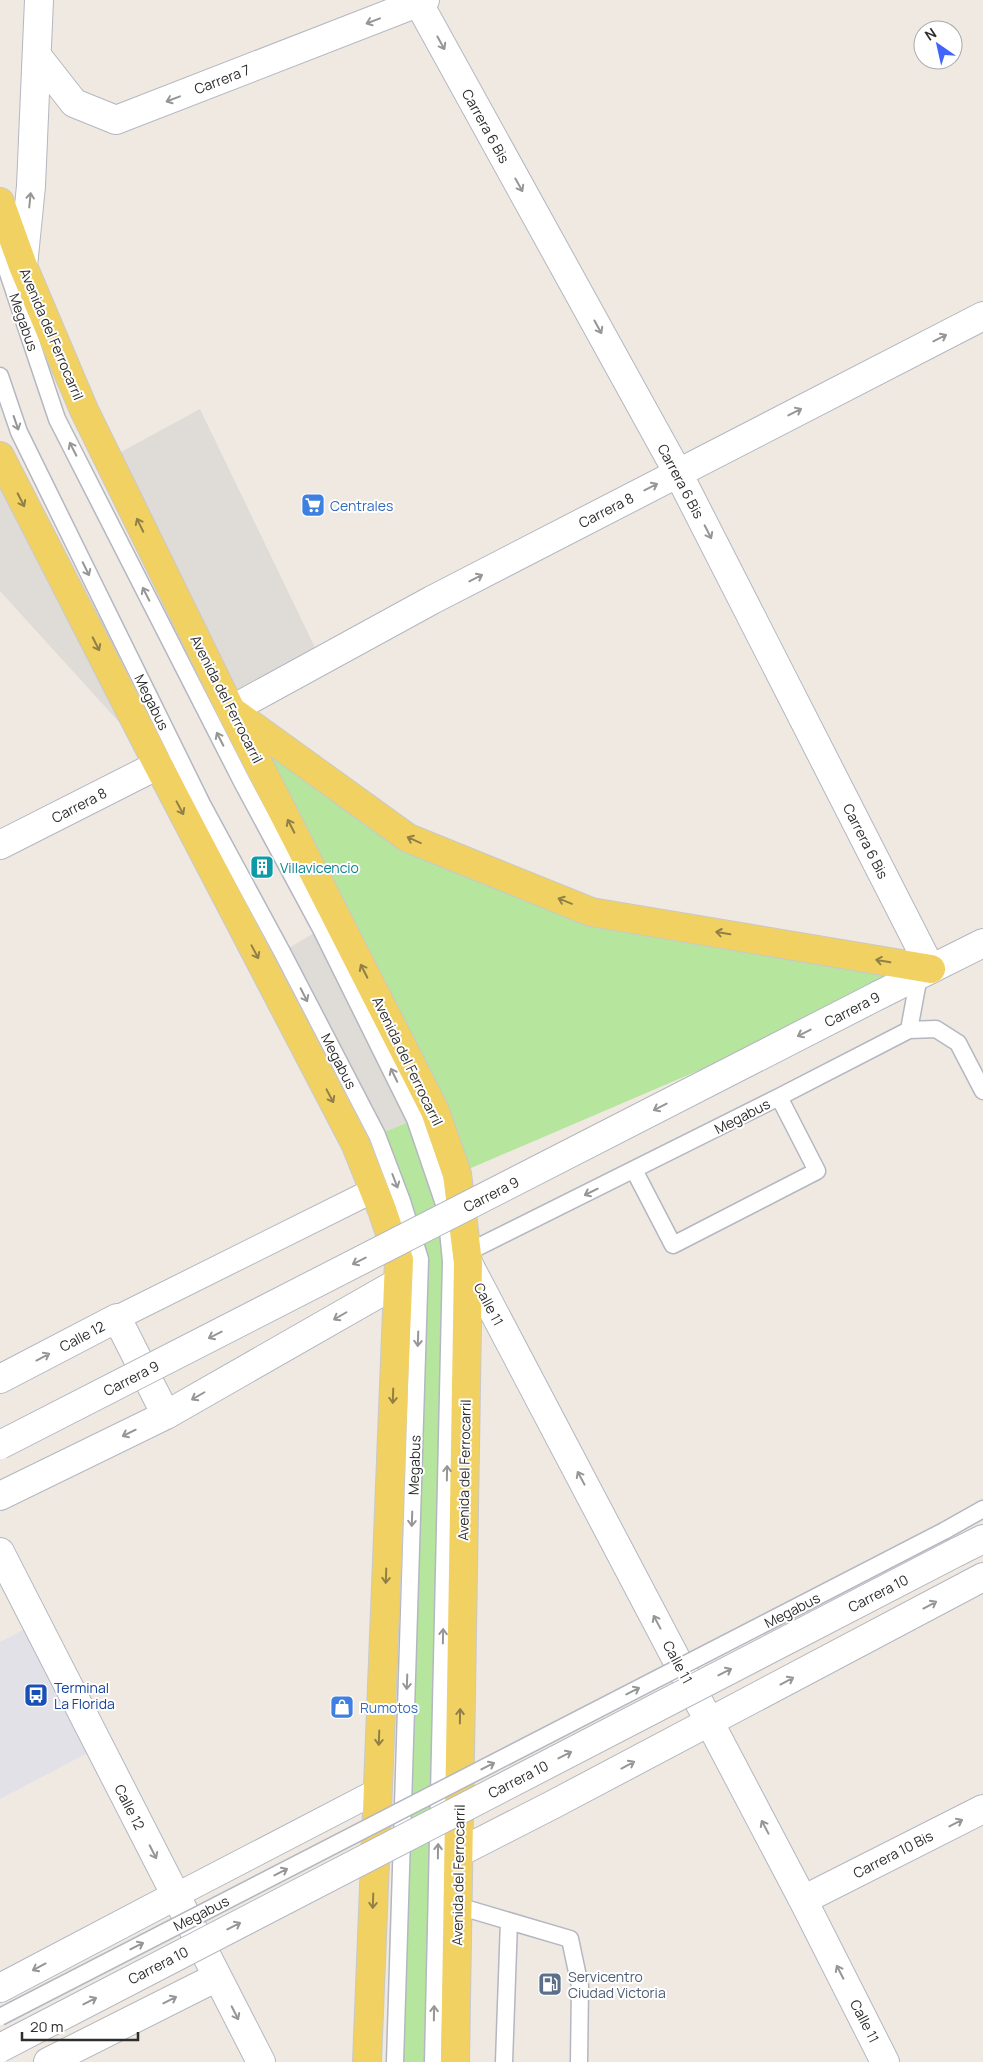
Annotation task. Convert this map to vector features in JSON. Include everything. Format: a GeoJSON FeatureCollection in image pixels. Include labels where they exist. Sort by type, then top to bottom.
{"type":"FeatureCollection","features":[{"type":"Feature","properties":{"kind":"main road","name":"Avenida del Ferrocarril"},"geometry":{"type":"LineString","coordinates":[[0,202],[23,266],[84,410],[231,710],[435,1111],[457,1174],[462,1259],[458,1906],[455,2062]]}},
{"type":"Feature","properties":{"kind":"main road"},"geometry":{"type":"LineString","coordinates":[[0,456],[355,1143],[399,1260],[367,2062]]}},
{"type":"Feature","properties":{"kind":"main road"},"geometry":{"type":"LineString","coordinates":[[231,710],[408,838],[591,912],[926,972]]}},
{"type":"Feature","properties":{"kind":"street"},"geometry":{"type":"LineString","coordinates":[[23,266],[31,186],[39,0]]}},
{"type":"Feature","properties":{"kind":"street","name":"Carrera 7"},"geometry":{"type":"LineString","coordinates":[[38,57],[74,103],[116,120],[421,1]]}},
{"type":"Feature","properties":{"kind":"street","name":"Carrera 6 Bis"},"geometry":{"type":"LineString","coordinates":[[421,1],[678,473],[926,972]]}},
{"type":"Feature","properties":{"kind":"street","name":"Carrera 8"},"geometry":{"type":"LineString","coordinates":[[231,710],[432,600],[983,316]]}},
{"type":"Feature","properties":{"kind":"street","name":"Carrera 8"},"geometry":{"type":"LineString","coordinates":[[0,845],[158,765]]}},
{"type":"Feature","properties":{"kind":"street","name":"Carrera 9"},"geometry":{"type":"LineString","coordinates":[[0,1445],[983,943]]}},
{"type":"Feature","properties":{"kind":"street"},"geometry":{"type":"LineString","coordinates":[[117,1318],[374,1190]]}},
{"type":"Feature","properties":{"kind":"street","name":"Calle 11"},"geometry":{"type":"LineString","coordinates":[[462,1259],[804,1900],[885,2062]]}},
{"type":"Feature","properties":{"kind":"street"},"geometry":{"type":"LineString","coordinates":[[0,1496],[166,1415],[397,1284]]}},
{"type":"Feature","properties":{"kind":"street","name":"Calle 12"},"geometry":{"type":"LineString","coordinates":[[0,1379],[117,1318],[166,1415]]}},
{"type":"Feature","properties":{"kind":"street","name":"Carrera 10"},"geometry":{"type":"LineString","coordinates":[[0,2048],[950,1542],[983,1539]]}},
{"type":"Feature","properties":{"kind":"street","name":"Calle 12"},"geometry":{"type":"LineString","coordinates":[[0,1552],[261,2062]]}},
{"type":"Feature","properties":{"kind":"street"},"geometry":{"type":"LineString","coordinates":[[458,1852],[554,1804],[983,1577]]}},
{"type":"Feature","properties":{"kind":"street"},"geometry":{"type":"LineString","coordinates":[[0,1988],[377,1791]]}},
{"type":"Feature","properties":{"kind":"street","name":"Carrera 10 Bis"},"geometry":{"type":"LineString","coordinates":[[804,1900],[983,1809]]}},
{"type":"Feature","properties":{"kind":"street"},"geometry":{"type":"LineString","coordinates":[[48,2062],[217,1977]]}},
{"type":"Feature","properties":{"kind":"lane","name":"Megabus"},"geometry":{"type":"LineString","coordinates":[[0,249],[58,419],[242,782],[321,929],[415,1119],[462,1259],[433,2062]]}},
{"type":"Feature","properties":{"kind":"lane","name":"Megabus"},"geometry":{"type":"LineString","coordinates":[[0,376],[19,432],[202,804],[282,952],[377,1136],[402,1201],[420,1259],[395,2062]]}},
{"type":"Feature","properties":{"kind":"lane"},"geometry":{"type":"LineString","coordinates":[[909,1030],[926,972]]}},
{"type":"Feature","properties":{"kind":"lane","name":"Megabus"},"geometry":{"type":"LineString","coordinates":[[462,1259],[909,1030],[936,1030],[958,1043],[983,1091]]}},
{"type":"Feature","properties":{"kind":"lane"},"geometry":{"type":"LineString","coordinates":[[634,1170],[673,1245],[817,1171],[779,1097]]}},
{"type":"Feature","properties":{"kind":"lane","name":"Megabus"},"geometry":{"type":"LineString","coordinates":[[0,2017],[950,1542],[983,1509]]}},
{"type":"Feature","properties":{"kind":"lane"},"geometry":{"type":"LineString","coordinates":[[458,1906],[570,1939],[580,1986],[579,2062]]}},
{"type":"Feature","properties":{"kind":"lane"},"geometry":{"type":"LineString","coordinates":[[504,2062],[510,1921]]}},
{"type":"Feature","properties":{"kind":"shaded area"},"geometry":{"type":"Polygon","coordinates":[[[200,409],[321,660],[231,710],[108,459],[200,409]]]}},
{"type":"Feature","properties":{"kind":"shaded area"},"geometry":{"type":"Polygon","coordinates":[[[0,456],[158,765],[0,591],[0,456]]]}},
{"type":"Feature","properties":{"kind":"shaded area"},"geometry":{"type":"Polygon","coordinates":[[[321,929],[415,1119],[377,1135],[282,952],[321,929]]]}},
{"type":"Feature","properties":{"kind":"shaded area","name":"Terminal La Florida"},"geometry":{"type":"Polygon","coordinates":[[[36,1623],[99,1747],[0,1799],[0,1642],[36,1623]]]}},
{"type":"Feature","properties":{"kind":"green space"},"geometry":{"type":"Polygon","coordinates":[[[231,710],[408,838],[591,912],[919,976],[457,1174],[231,710]]]}},
{"type":"Feature","properties":{"kind":"green space"},"geometry":{"type":"Polygon","coordinates":[[[415,1119],[446,1210],[433,2062],[395,2062],[420,1288],[377,1135],[415,1119]]]}},
{"type":"Feature","properties":{"kind":"place","name":"Centrales"},"geometry":{"type":"Point","coordinates":[313,505]}},
{"type":"Feature","properties":{"kind":"place","name":"Villavicencio"},"geometry":{"type":"Point","coordinates":[262,867]}},
{"type":"Feature","properties":{"kind":"place","name":"Terminal La Florida"},"geometry":{"type":"Point","coordinates":[36,1695]}},
{"type":"Feature","properties":{"kind":"place","name":"Rumotos"},"geometry":{"type":"Point","coordinates":[342,1707]}},
{"type":"Feature","properties":{"kind":"place","name":"Servicentro Ciudad Victoria"},"geometry":{"type":"Point","coordinates":[550,1984]}}]}
